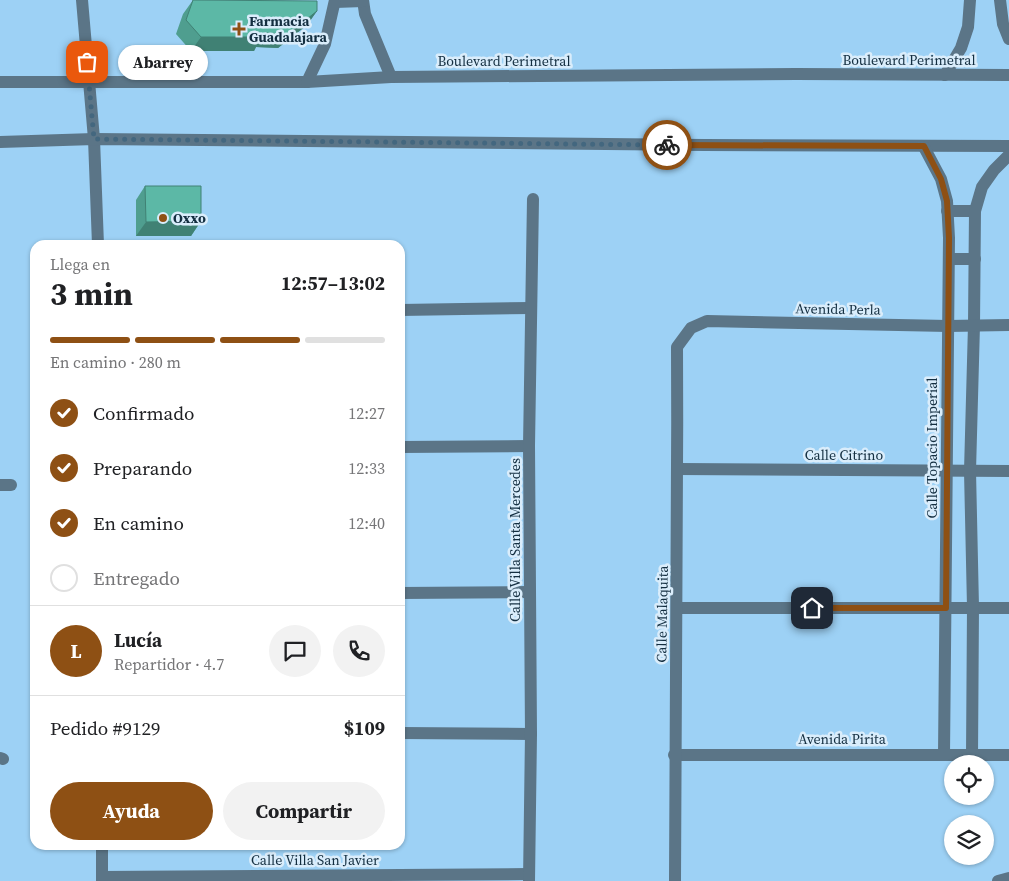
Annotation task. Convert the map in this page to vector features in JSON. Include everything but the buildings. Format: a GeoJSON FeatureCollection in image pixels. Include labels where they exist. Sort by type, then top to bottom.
{"type":"FeatureCollection","features":[{"type":"Feature","properties":{"kind":"street"},"geometry":{"type":"LineString","coordinates":[[82,0],[94,139],[98,240]]}},
{"type":"Feature","properties":{"kind":"street"},"geometry":{"type":"LineString","coordinates":[[307,82],[325,44],[335,1],[364,0],[365,14],[391,77]]}},
{"type":"Feature","properties":{"kind":"street"},"geometry":{"type":"LineString","coordinates":[[945,75],[961,48],[968,27],[970,0]]}},
{"type":"Feature","properties":{"kind":"street"},"geometry":{"type":"LineString","coordinates":[[1000,0],[1003,24],[1009,39]]}},
{"type":"Feature","properties":{"kind":"street","name":"Boulevard Perimetral"},"geometry":{"type":"LineString","coordinates":[[0,82],[307,82],[391,77],[796,74],[1009,75]]}},
{"type":"Feature","properties":{"kind":"street"},"geometry":{"type":"LineString","coordinates":[[0,142],[94,139],[1009,146]]}},
{"type":"Feature","properties":{"kind":"street","name":"Calle Topacio Imperial"},"geometry":{"type":"LineString","coordinates":[[924,146],[941,179],[947,201],[949,259],[944,754]]}},
{"type":"Feature","properties":{"kind":"street"},"geometry":{"type":"LineString","coordinates":[[972,754],[970,471],[975,211],[982,187],[994,170],[1009,155]]}},
{"type":"Feature","properties":{"kind":"street","name":"Calle Villa Santa Mercedes"},"geometry":{"type":"LineString","coordinates":[[529,878],[531,734],[529,446],[532,199]]}},
{"type":"Feature","properties":{"kind":"street"},"geometry":{"type":"LineString","coordinates":[[947,211],[975,211]]}},
{"type":"Feature","properties":{"kind":"street"},"geometry":{"type":"LineString","coordinates":[[949,259],[975,259]]}},
{"type":"Feature","properties":{"kind":"street"},"geometry":{"type":"LineString","coordinates":[[405,310],[531,308]]}},
{"type":"Feature","properties":{"kind":"street","name":"Avenida Perla"},"geometry":{"type":"LineString","coordinates":[[677,347],[691,328],[708,321],[948,326],[1009,325]]}},
{"type":"Feature","properties":{"kind":"street","name":"Calle Malaquita"},"geometry":{"type":"LineString","coordinates":[[675,881],[677,347]]}},
{"type":"Feature","properties":{"kind":"street"},"geometry":{"type":"LineString","coordinates":[[405,447],[529,446]]}},
{"type":"Feature","properties":{"kind":"street","name":"Calle Citrino"},"geometry":{"type":"LineString","coordinates":[[678,469],[1009,471]]}},
{"type":"Feature","properties":{"kind":"street"},"geometry":{"type":"LineString","coordinates":[[405,593],[530,592]]}},
{"type":"Feature","properties":{"kind":"street"},"geometry":{"type":"LineString","coordinates":[[677,608],[1009,608]]}},
{"type":"Feature","properties":{"kind":"street"},"geometry":{"type":"LineString","coordinates":[[405,733],[531,734]]}},
{"type":"Feature","properties":{"kind":"street","name":"Avenida Pirita"},"geometry":{"type":"LineString","coordinates":[[674,755],[1009,755]]}},
{"type":"Feature","properties":{"kind":"street"},"geometry":{"type":"LineString","coordinates":[[102,850],[102,879]]}},
{"type":"Feature","properties":{"kind":"street","name":"Calle Villa San Javier"},"geometry":{"type":"LineString","coordinates":[[102,879],[529,878]]}},
{"type":"Feature","properties":{"kind":"street"},"geometry":{"type":"LineString","coordinates":[[998,881],[1009,878]]}},
{"type":"Feature","properties":{"kind":"way so far"},"geometry":{"type":"LineString","coordinates":[[87,62],[94,139],[667,145]]}},
{"type":"Feature","properties":{"kind":"place","name":"Farmacia Guadalajara"},"geometry":{"type":"Point","coordinates":[239,29]}},
{"type":"Feature","properties":{"kind":"place","name":"Abarrey"},"geometry":{"type":"Point","coordinates":[87,62]}},
{"type":"Feature","properties":{"kind":"place","name":"Oxxo"},"geometry":{"type":"Point","coordinates":[163,218]}},
{"type":"Feature","properties":{"kind":"route"},"geometry":{"type":"LineString","coordinates":[[667,145],[924,146],[941,179],[947,201],[949,238],[946,608],[812,608]]}}]}
